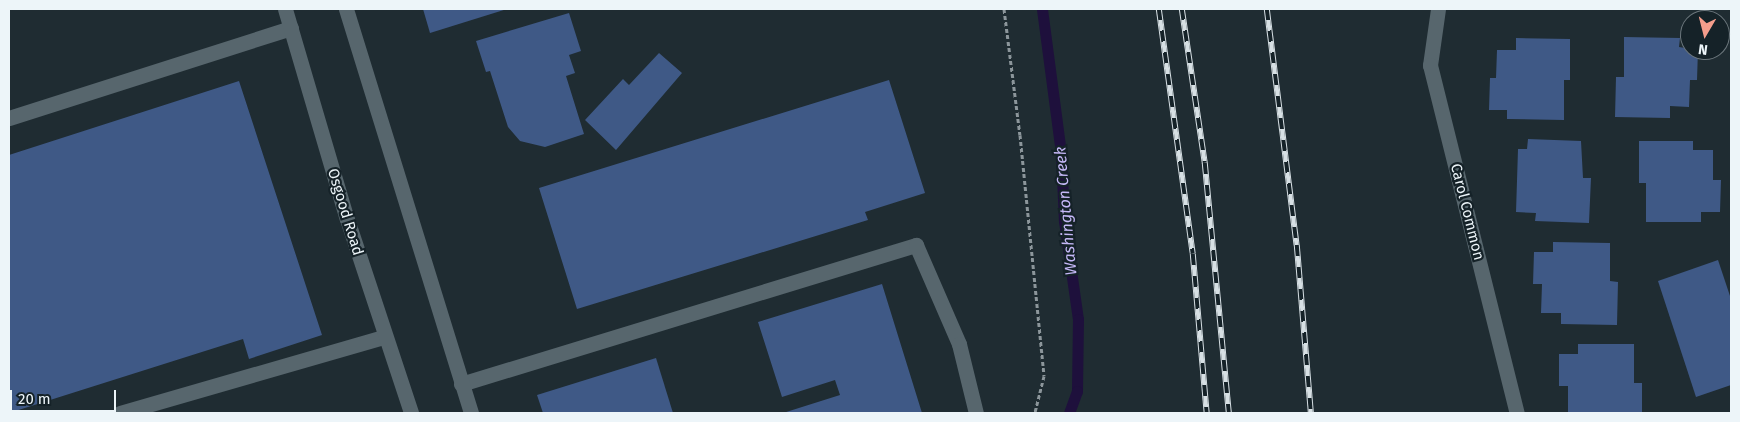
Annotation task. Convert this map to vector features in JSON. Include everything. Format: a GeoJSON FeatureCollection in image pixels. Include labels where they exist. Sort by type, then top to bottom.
{"type":"FeatureCollection","features":[{"type":"Feature","properties":{"kind":"main road","name":"Osgood Road"},"geometry":{"type":"LineString","coordinates":[[285,9],[384,338],[411,413]]}},
{"type":"Feature","properties":{"kind":"main road"},"geometry":{"type":"LineString","coordinates":[[346,9],[470,413]]}},
{"type":"Feature","properties":{"kind":"main road","name":"Carol Common"},"geometry":{"type":"LineString","coordinates":[[1438,9],[1430,66],[1517,413]]}},
{"type":"Feature","properties":{"kind":"main road"},"geometry":{"type":"LineString","coordinates":[[9,118],[291,28]]}},
{"type":"Feature","properties":{"kind":"main road"},"geometry":{"type":"LineString","coordinates":[[461,384],[916,245],[959,344],[976,413]]}},
{"type":"Feature","properties":{"kind":"main road"},"geometry":{"type":"LineString","coordinates":[[120,413],[384,338]]}},
{"type":"Feature","properties":{"kind":"path"},"geometry":{"type":"LineString","coordinates":[[1004,9],[1020,135],[1044,376],[1035,413]]}},
{"type":"Feature","properties":{"kind":"building"},"geometry":{"type":"Polygon","coordinates":[[[423,9],[507,9],[430,33],[423,9]]]}},
{"type":"Feature","properties":{"kind":"building"},"geometry":{"type":"Polygon","coordinates":[[[569,13],[581,51],[569,55],[575,73],[566,76],[584,134],[545,147],[520,141],[508,127],[490,71],[486,72],[476,41],[569,13]]]}},
{"type":"Feature","properties":{"kind":"building"},"geometry":{"type":"Polygon","coordinates":[[[1624,37],[1680,38],[1680,60],[1698,60],[1697,80],[1690,80],[1689,107],[1670,106],[1670,118],[1615,117],[1616,77],[1624,77],[1624,37]]]}},
{"type":"Feature","properties":{"kind":"building"},"geometry":{"type":"Polygon","coordinates":[[[1516,38],[1570,39],[1570,80],[1564,80],[1564,120],[1507,119],[1507,110],[1489,110],[1490,78],[1496,78],[1497,50],[1516,50],[1516,38]]]}},
{"type":"Feature","properties":{"kind":"building"},"geometry":{"type":"Polygon","coordinates":[[[659,53],[682,73],[616,150],[585,120],[623,79],[629,85],[659,53]]]}},
{"type":"Feature","properties":{"kind":"building"},"geometry":{"type":"Polygon","coordinates":[[[889,80],[925,193],[865,212],[868,220],[577,309],[539,188],[889,80]]]}},
{"type":"Feature","properties":{"kind":"building"},"geometry":{"type":"Polygon","coordinates":[[[239,81],[322,335],[249,359],[243,339],[9,413],[9,155],[239,81]]]}},
{"type":"Feature","properties":{"kind":"building"},"geometry":{"type":"Polygon","coordinates":[[[1528,139],[1581,141],[1583,178],[1591,178],[1589,223],[1535,221],[1536,213],[1516,212],[1518,149],[1527,149],[1528,139]]]}},
{"type":"Feature","properties":{"kind":"building"},"geometry":{"type":"Polygon","coordinates":[[[1639,141],[1693,141],[1693,150],[1713,150],[1713,180],[1721,180],[1720,212],[1701,212],[1701,222],[1646,222],[1646,183],[1639,183],[1639,141]]]}},
{"type":"Feature","properties":{"kind":"building"},"geometry":{"type":"Polygon","coordinates":[[[1553,242],[1610,243],[1610,281],[1618,282],[1617,325],[1561,324],[1561,313],[1541,313],[1542,284],[1533,284],[1534,252],[1553,252],[1553,242]]]}},
{"type":"Feature","properties":{"kind":"building"},"geometry":{"type":"Polygon","coordinates":[[[1718,260],[1731,299],[1731,385],[1696,397],[1658,281],[1718,260]]]}},
{"type":"Feature","properties":{"kind":"building"},"geometry":{"type":"Polygon","coordinates":[[[882,284],[922,413],[783,413],[840,395],[835,380],[782,397],[758,322],[882,284]]]}},
{"type":"Feature","properties":{"kind":"building"},"geometry":{"type":"Polygon","coordinates":[[[1578,344],[1634,344],[1634,383],[1642,383],[1642,413],[1568,413],[1568,386],[1559,386],[1559,354],[1578,354],[1578,344]]]}},
{"type":"Feature","properties":{"kind":"building"},"geometry":{"type":"Polygon","coordinates":[[[656,358],[673,413],[543,413],[537,395],[656,358]]]}},
{"type":"Feature","properties":{"kind":"waterway","name":"Washington Creek"},"geometry":{"type":"LineString","coordinates":[[1042,9],[1061,153],[1064,221],[1078,319],[1077,391],[1069,413]]}},
{"type":"Feature","properties":{"kind":"railway"},"geometry":{"type":"LineString","coordinates":[[1159,9],[1193,254],[1207,413]]}},
{"type":"Feature","properties":{"kind":"railway"},"geometry":{"type":"LineString","coordinates":[[1182,9],[1205,163],[1229,413]]}},
{"type":"Feature","properties":{"kind":"railway"},"geometry":{"type":"LineString","coordinates":[[1267,9],[1297,245],[1311,413]]}}]}
